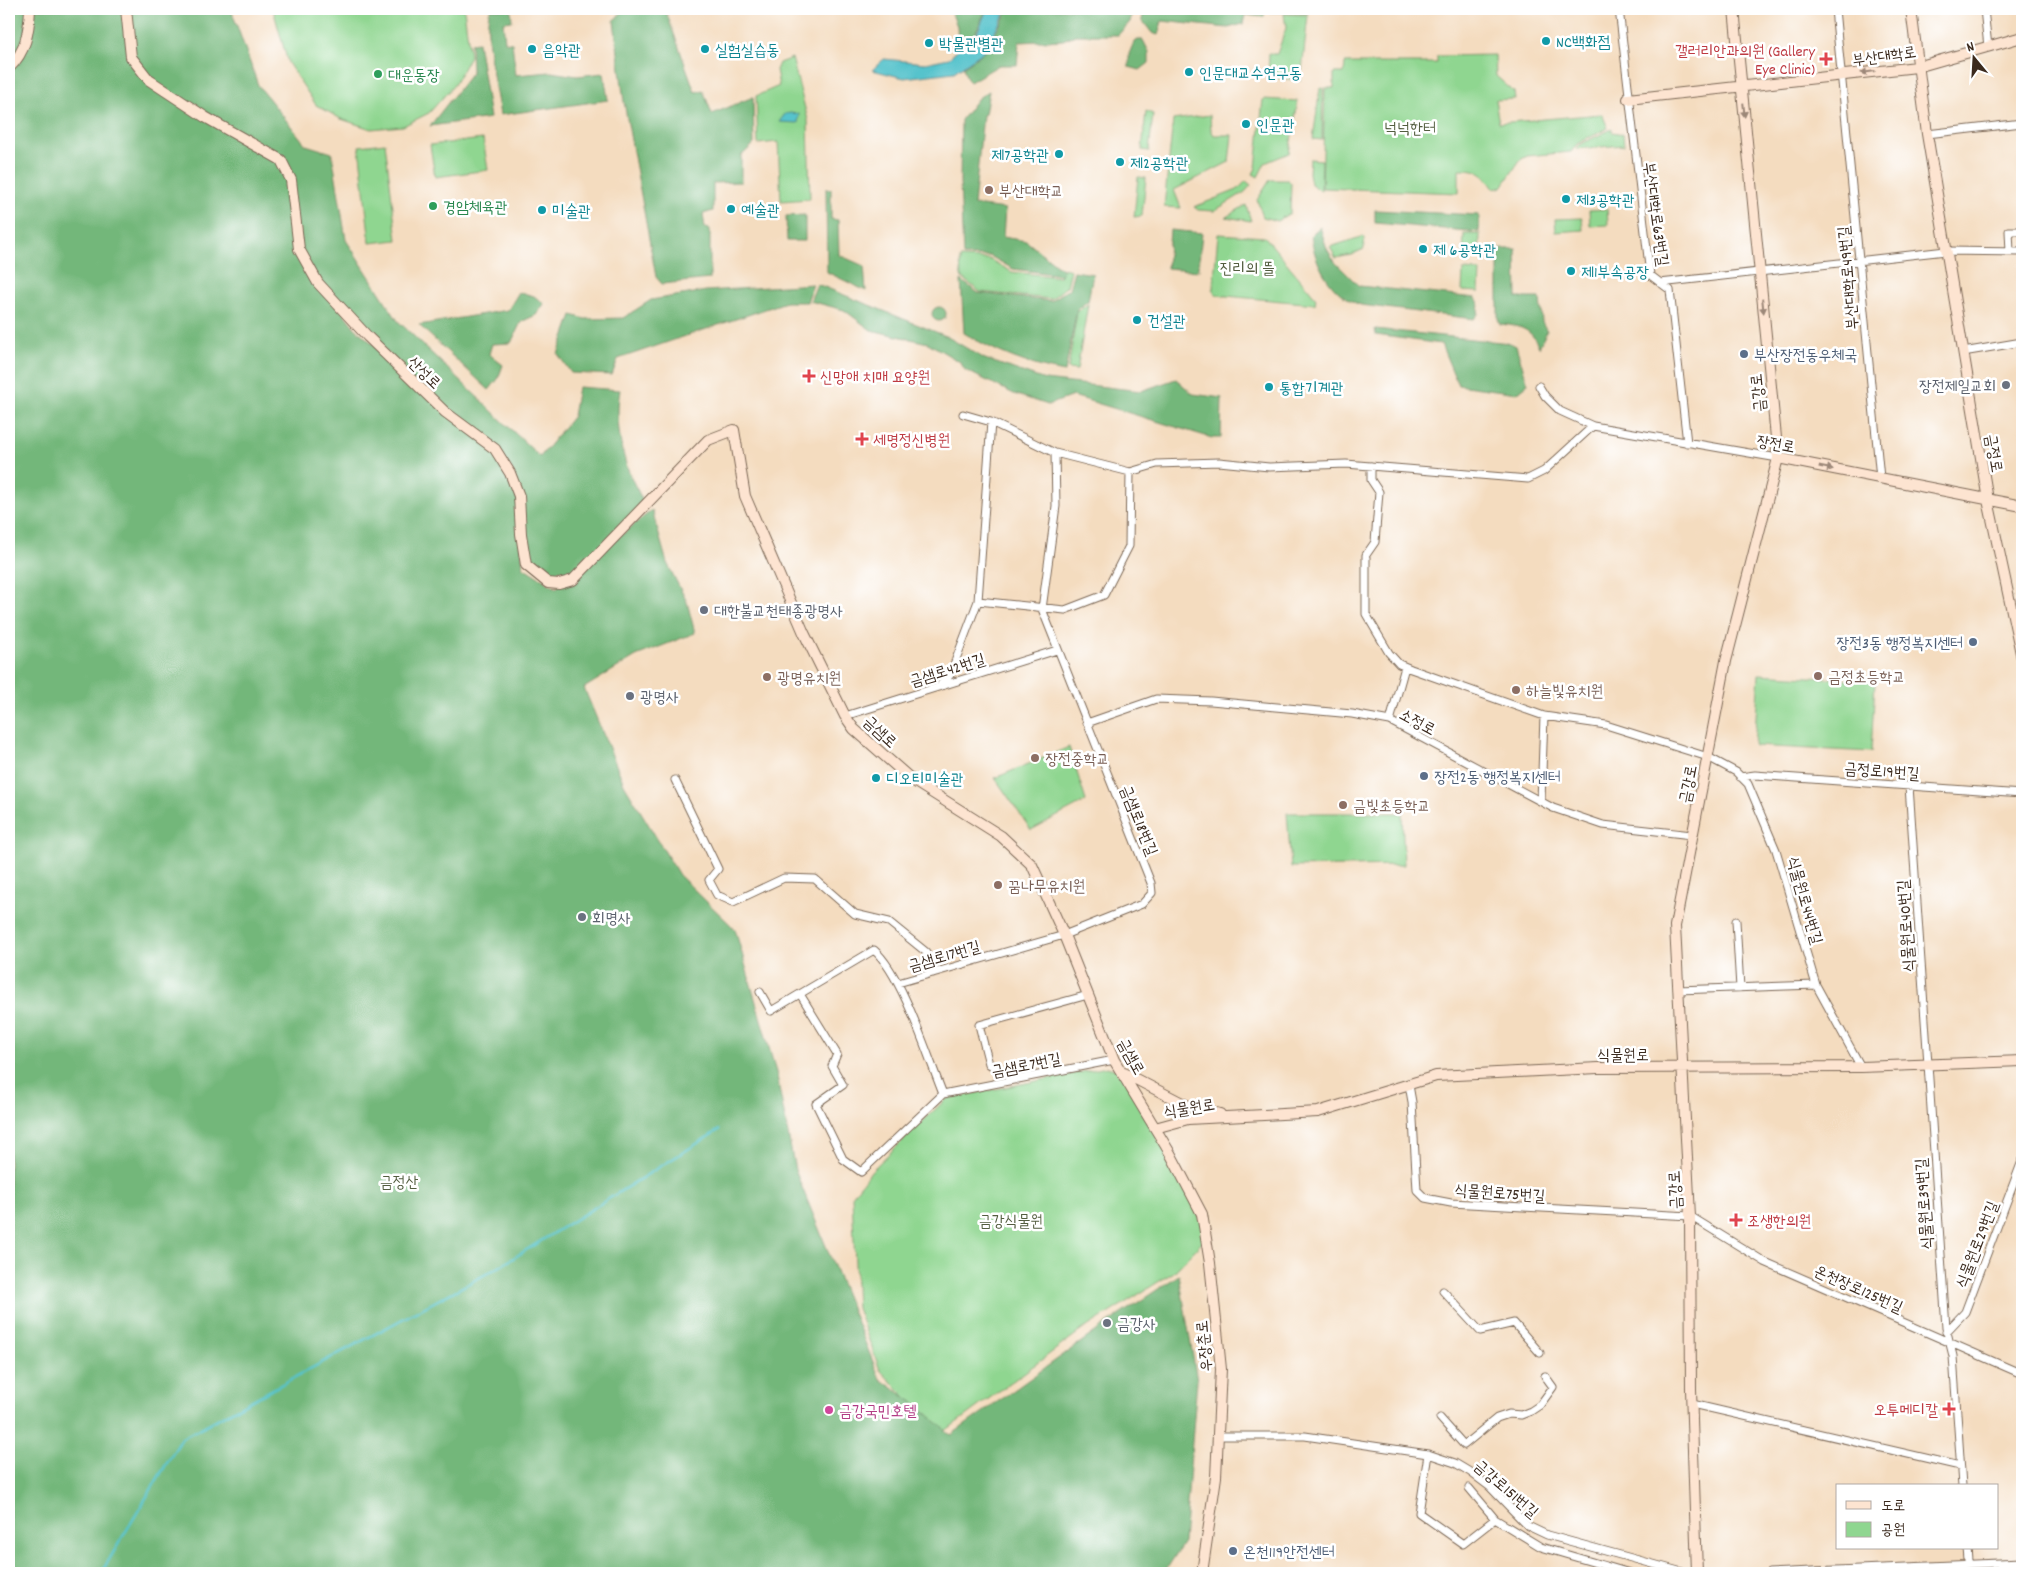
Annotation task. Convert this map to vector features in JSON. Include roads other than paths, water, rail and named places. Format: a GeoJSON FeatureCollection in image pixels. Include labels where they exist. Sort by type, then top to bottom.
{"type":"FeatureCollection","features":[{"type":"Feature","properties":{"kind":"main road"},"geometry":{"type":"LineString","coordinates":[[9,68],[19,57],[25,46],[30,9]]}},
{"type":"Feature","properties":{"kind":"main road","name":"산성로"},"geometry":{"type":"LineString","coordinates":[[126,9],[131,57],[149,80],[210,120],[273,153],[283,163],[291,180],[299,249],[318,283],[368,337],[445,412],[498,452],[510,473],[519,496],[525,563],[547,582],[559,584],[573,580],[708,440],[734,430]]}},
{"type":"Feature","properties":{"kind":"main road","name":"금강로"},"geometry":{"type":"LineString","coordinates":[[1697,1573],[1692,1404],[1690,1216],[1675,926],[1726,661],[1778,458],[1734,9]]}},
{"type":"Feature","properties":{"kind":"main road","name":"금정로"},"geometry":{"type":"LineString","coordinates":[[1911,9],[1927,134],[1988,500],[2022,658]]}},
{"type":"Feature","properties":{"kind":"main road","name":"부산대학로"},"geometry":{"type":"LineString","coordinates":[[1628,99],[1917,67],[2022,37]]}},
{"type":"Feature","properties":{"kind":"main road","name":"금샘로"},"geometry":{"type":"LineString","coordinates":[[734,430],[745,496],[804,633],[845,716],[854,729],[912,780],[1001,836],[1032,866],[1064,935],[1114,1060],[1155,1128]]}},
{"type":"Feature","properties":{"kind":"main road","name":"장전로"},"geometry":{"type":"LineString","coordinates":[[1778,458],[2022,506]]}},
{"type":"Feature","properties":{"kind":"main road","name":"식물원로"},"geometry":{"type":"LineString","coordinates":[[1155,1128],[1188,1119],[1318,1112],[1436,1076],[1598,1068],[1861,1067],[2022,1060]]}},
{"type":"Feature","properties":{"kind":"main road","name":"식물원로"},"geometry":{"type":"LineString","coordinates":[[1121,1072],[1186,1105],[1228,1116]]}},
{"type":"Feature","properties":{"kind":"main road","name":"우장춘로"},"geometry":{"type":"LineString","coordinates":[[1155,1128],[1202,1214],[1210,1263],[1221,1369],[1216,1477],[1202,1573]]}},
{"type":"Feature","properties":{"kind":"street","name":"부산대학로63번길"},"geometry":{"type":"LineString","coordinates":[[1619,9],[1650,275],[1670,290],[1688,443]]}},
{"type":"Feature","properties":{"kind":"street","name":"부산대학로49번길"},"geometry":{"type":"LineString","coordinates":[[1835,9],[1880,478]]}},
{"type":"Feature","properties":{"kind":"street"},"geometry":{"type":"LineString","coordinates":[[1984,9],[1988,47]]}},
{"type":"Feature","properties":{"kind":"street"},"geometry":{"type":"LineString","coordinates":[[1927,134],[2021,126]]}},
{"type":"Feature","properties":{"kind":"street"},"geometry":{"type":"LineString","coordinates":[[2010,252],[2009,231],[2022,231]]}},
{"type":"Feature","properties":{"kind":"street"},"geometry":{"type":"LineString","coordinates":[[1660,283],[1946,252],[2022,252]]}},
{"type":"Feature","properties":{"kind":"street"},"geometry":{"type":"LineString","coordinates":[[1963,352],[2022,342]]}},
{"type":"Feature","properties":{"kind":"street","name":"장전로"},"geometry":{"type":"LineString","coordinates":[[1539,386],[1545,396],[1560,411],[1593,426],[1778,458]]}},
{"type":"Feature","properties":{"kind":"street"},"geometry":{"type":"LineString","coordinates":[[963,414],[991,422],[1055,453],[1130,472],[1157,464],[1190,462],[1269,466],[1346,464],[1528,479],[1544,471],[1593,426]]}},
{"type":"Feature","properties":{"kind":"street"},"geometry":{"type":"LineString","coordinates":[[940,686],[950,675],[978,601],[991,422]]}},
{"type":"Feature","properties":{"kind":"street","name":"금샘로18번길"},"geometry":{"type":"LineString","coordinates":[[1055,453],[1056,506],[1042,609],[1151,883],[1152,893],[1142,904],[1064,935]]}},
{"type":"Feature","properties":{"kind":"street"},"geometry":{"type":"LineString","coordinates":[[1371,466],[1371,480],[1379,492],[1374,542],[1366,555],[1366,614],[1389,653],[1399,664],[1405,667],[1390,720]]}},
{"type":"Feature","properties":{"kind":"street"},"geometry":{"type":"LineString","coordinates":[[978,601],[1066,610],[1104,594],[1129,546],[1130,472]]}},
{"type":"Feature","properties":{"kind":"street","name":"금샘로42번길"},"geometry":{"type":"LineString","coordinates":[[845,716],[1057,650]]}},
{"type":"Feature","properties":{"kind":"street","name":"식물원로44번길"},"geometry":{"type":"LineString","coordinates":[[1405,667],[1544,716],[1606,725],[1708,757],[1740,776],[1748,784],[1776,850],[1816,984],[1861,1067]]}},
{"type":"Feature","properties":{"kind":"street","name":"소정로"},"geometry":{"type":"LineString","coordinates":[[1087,723],[1156,700],[1211,701],[1352,714],[1390,720],[1553,808],[1603,825],[1692,835]]}},
{"type":"Feature","properties":{"kind":"street"},"geometry":{"type":"LineString","coordinates":[[1541,801],[1544,716]]}},
{"type":"Feature","properties":{"kind":"street","name":"금정로19번길"},"geometry":{"type":"LineString","coordinates":[[1740,776],[1755,775],[2022,794]]}},
{"type":"Feature","properties":{"kind":"street"},"geometry":{"type":"LineString","coordinates":[[675,780],[718,869],[709,880],[717,895],[734,902],[784,878],[815,879],[855,914],[889,922],[926,952],[933,973]]}},
{"type":"Feature","properties":{"kind":"street","name":"식물원로40번길"},"geometry":{"type":"LineString","coordinates":[[1909,786],[1927,1064]]}},
{"type":"Feature","properties":{"kind":"street"},"geometry":{"type":"LineString","coordinates":[[1736,921],[1740,988]]}},
{"type":"Feature","properties":{"kind":"street","name":"금샘로17번길"},"geometry":{"type":"LineString","coordinates":[[760,992],[771,1011],[874,950],[883,958],[898,984],[1064,935]]}},
{"type":"Feature","properties":{"kind":"street"},"geometry":{"type":"LineString","coordinates":[[800,994],[837,1054],[832,1066],[843,1085],[816,1104],[843,1159],[861,1172],[943,1094],[898,984]]}},
{"type":"Feature","properties":{"kind":"street"},"geometry":{"type":"LineString","coordinates":[[1678,990],[1816,984]]}},
{"type":"Feature","properties":{"kind":"street"},"geometry":{"type":"LineString","coordinates":[[1017,1080],[989,1064],[979,1025],[1088,995]]}},
{"type":"Feature","properties":{"kind":"street","name":"금샘로7번길"},"geometry":{"type":"LineString","coordinates":[[943,1094],[1114,1060]]}},
{"type":"Feature","properties":{"kind":"street","name":"식물원로39번길"},"geometry":{"type":"LineString","coordinates":[[1927,1064],[1946,1332],[1953,1356],[1962,1484]]}},
{"type":"Feature","properties":{"kind":"street","name":"식물원로75번길"},"geometry":{"type":"LineString","coordinates":[[1409,1085],[1417,1190],[1425,1198],[1452,1203],[1690,1216]]}},
{"type":"Feature","properties":{"kind":"street","name":"식물원로29번길"},"geometry":{"type":"LineString","coordinates":[[1946,1332],[1965,1312],[2022,1161]]}},
{"type":"Feature","properties":{"kind":"street","name":"온천장로125번길"},"geometry":{"type":"LineString","coordinates":[[1690,1216],[1766,1262],[2022,1374]]}},
{"type":"Feature","properties":{"kind":"street"},"geometry":{"type":"LineString","coordinates":[[1442,1291],[1480,1330],[1514,1323],[1540,1353]]}},
{"type":"Feature","properties":{"kind":"street"},"geometry":{"type":"LineString","coordinates":[[1440,1418],[1464,1446],[1497,1418],[1509,1414],[1521,1415],[1540,1405],[1553,1387],[1545,1376]]}},
{"type":"Feature","properties":{"kind":"street"},"geometry":{"type":"LineString","coordinates":[[1692,1404],[1960,1466]]}},
{"type":"Feature","properties":{"kind":"street","name":"금강로151번길"},"geometry":{"type":"LineString","coordinates":[[1218,1436],[1305,1436],[1428,1454],[1455,1463],[1470,1472],[1490,1487],[1528,1526],[1547,1535],[1686,1573]]}},
{"type":"Feature","properties":{"kind":"street"},"geometry":{"type":"LineString","coordinates":[[1428,1454],[1420,1513],[1463,1544],[1495,1519]]}},
{"type":"Feature","properties":{"kind":"street"},"geometry":{"type":"LineString","coordinates":[[1469,1488],[1495,1519],[1541,1547],[1630,1573]]}},
{"type":"Feature","properties":{"kind":"street"},"geometry":{"type":"LineString","coordinates":[[1967,1550],[1969,1573]]}},
{"type":"Feature","properties":{"kind":"street"},"geometry":{"type":"LineString","coordinates":[[1769,1573],[1889,1571],[2022,1562]]}},
{"type":"Feature","properties":{"kind":"water"},"geometry":{"type":"Polygon","coordinates":[[[983,9],[1014,9],[1007,10],[983,52],[954,72],[904,78],[872,70],[884,59],[925,63],[949,58],[961,46],[974,39],[986,12],[983,9]]]}},
{"type":"Feature","properties":{"kind":"water"},"geometry":{"type":"Polygon","coordinates":[[[785,114],[799,114],[798,123],[779,122],[785,114]]]}},
{"type":"Feature","properties":{"kind":"waterway"},"geometry":{"type":"LineString","coordinates":[[101,1573],[182,1438],[499,1267],[719,1130]]}},
{"type":"Feature","properties":{"kind":"place","name":"NC백화점"},"geometry":{"type":"Point","coordinates":[1546,41]}},
{"type":"Feature","properties":{"kind":"place","name":"박물관별관"},"geometry":{"type":"Point","coordinates":[929,43]}},
{"type":"Feature","properties":{"kind":"place","name":"음악관"},"geometry":{"type":"Point","coordinates":[532,49]}},
{"type":"Feature","properties":{"kind":"place","name":"실험실습동"},"geometry":{"type":"Point","coordinates":[705,49]}},
{"type":"Feature","properties":{"kind":"place","name":"갤러리안과의원 (Gallery Eye Clinic)"},"geometry":{"type":"Point","coordinates":[1826,59]}},
{"type":"Feature","properties":{"kind":"place","name":"인문대교수연구동"},"geometry":{"type":"Point","coordinates":[1189,72]}},
{"type":"Feature","properties":{"kind":"place","name":"대운동장"},"geometry":{"type":"Point","coordinates":[378,74]}},
{"type":"Feature","properties":{"kind":"place","name":"인문관"},"geometry":{"type":"Point","coordinates":[1246,124]}},
{"type":"Feature","properties":{"kind":"place","name":"제7공학관"},"geometry":{"type":"Point","coordinates":[1059,154]}},
{"type":"Feature","properties":{"kind":"place","name":"제2공학관"},"geometry":{"type":"Point","coordinates":[1120,162]}},
{"type":"Feature","properties":{"kind":"place","name":"부산대학교"},"geometry":{"type":"Point","coordinates":[989,190]}},
{"type":"Feature","properties":{"kind":"place","name":"제3공학관"},"geometry":{"type":"Point","coordinates":[1566,199]}},
{"type":"Feature","properties":{"kind":"place","name":"경암체육관"},"geometry":{"type":"Point","coordinates":[433,206]}},
{"type":"Feature","properties":{"kind":"place","name":"예술관"},"geometry":{"type":"Point","coordinates":[731,209]}},
{"type":"Feature","properties":{"kind":"place","name":"미술관"},"geometry":{"type":"Point","coordinates":[542,210]}},
{"type":"Feature","properties":{"kind":"place","name":"제 6공학관"},"geometry":{"type":"Point","coordinates":[1423,249]}},
{"type":"Feature","properties":{"kind":"place","name":"제1부속공장"},"geometry":{"type":"Point","coordinates":[1571,271]}},
{"type":"Feature","properties":{"kind":"place","name":"건설관"},"geometry":{"type":"Point","coordinates":[1137,320]}},
{"type":"Feature","properties":{"kind":"place","name":"부산장전동우체국"},"geometry":{"type":"Point","coordinates":[1744,354]}},
{"type":"Feature","properties":{"kind":"place","name":"신망애 치매 요양원"},"geometry":{"type":"Point","coordinates":[809,376]}},
{"type":"Feature","properties":{"kind":"place","name":"장전제일교회"},"geometry":{"type":"Point","coordinates":[2006,385]}},
{"type":"Feature","properties":{"kind":"place","name":"통합기계관"},"geometry":{"type":"Point","coordinates":[1269,387]}},
{"type":"Feature","properties":{"kind":"place","name":"세명정신병원"},"geometry":{"type":"Point","coordinates":[862,439]}},
{"type":"Feature","properties":{"kind":"place","name":"대한불교천태종광명사"},"geometry":{"type":"Point","coordinates":[704,610]}},
{"type":"Feature","properties":{"kind":"place","name":"장전3동 행정복지센터"},"geometry":{"type":"Point","coordinates":[1973,642]}},
{"type":"Feature","properties":{"kind":"place","name":"금정초등학교"},"geometry":{"type":"Point","coordinates":[1818,676]}},
{"type":"Feature","properties":{"kind":"place","name":"광명유치원"},"geometry":{"type":"Point","coordinates":[767,677]}},
{"type":"Feature","properties":{"kind":"place","name":"하늘빛유치원"},"geometry":{"type":"Point","coordinates":[1516,690]}},
{"type":"Feature","properties":{"kind":"place","name":"광명사"},"geometry":{"type":"Point","coordinates":[630,696]}},
{"type":"Feature","properties":{"kind":"place","name":"장전중학교"},"geometry":{"type":"Point","coordinates":[1035,758]}},
{"type":"Feature","properties":{"kind":"place","name":"장전2동 행정복지센터"},"geometry":{"type":"Point","coordinates":[1424,776]}},
{"type":"Feature","properties":{"kind":"place","name":"디오티미술관"},"geometry":{"type":"Point","coordinates":[876,778]}},
{"type":"Feature","properties":{"kind":"place","name":"금빛초등학교"},"geometry":{"type":"Point","coordinates":[1343,805]}},
{"type":"Feature","properties":{"kind":"place","name":"꿈나무유치원"},"geometry":{"type":"Point","coordinates":[998,885]}},
{"type":"Feature","properties":{"kind":"place","name":"회명사"},"geometry":{"type":"Point","coordinates":[582,917]}},
{"type":"Feature","properties":{"kind":"place","name":"조생한의원"},"geometry":{"type":"Point","coordinates":[1736,1220]}},
{"type":"Feature","properties":{"kind":"place","name":"금강사"},"geometry":{"type":"Point","coordinates":[1107,1323]}},
{"type":"Feature","properties":{"kind":"place","name":"오투메디칼"},"geometry":{"type":"Point","coordinates":[1949,1409]}},
{"type":"Feature","properties":{"kind":"place","name":"금강국민호텔"},"geometry":{"type":"Point","coordinates":[829,1410]}},
{"type":"Feature","properties":{"kind":"place","name":"온천119안전센터"},"geometry":{"type":"Point","coordinates":[1233,1551]}},
{"type":"Feature","properties":{"kind":"park label","name":"넉넉한터"},"geometry":{"type":"Point","coordinates":[1410,127]}},
{"type":"Feature","properties":{"kind":"park label","name":"진리의 뜰"},"geometry":{"type":"Point","coordinates":[1247,267]}},
{"type":"Feature","properties":{"kind":"park label","name":"금정산"},"geometry":{"type":"Point","coordinates":[399,1181]}},
{"type":"Feature","properties":{"kind":"park label","name":"금강식물원"},"geometry":{"type":"Point","coordinates":[1011,1220]}}]}
